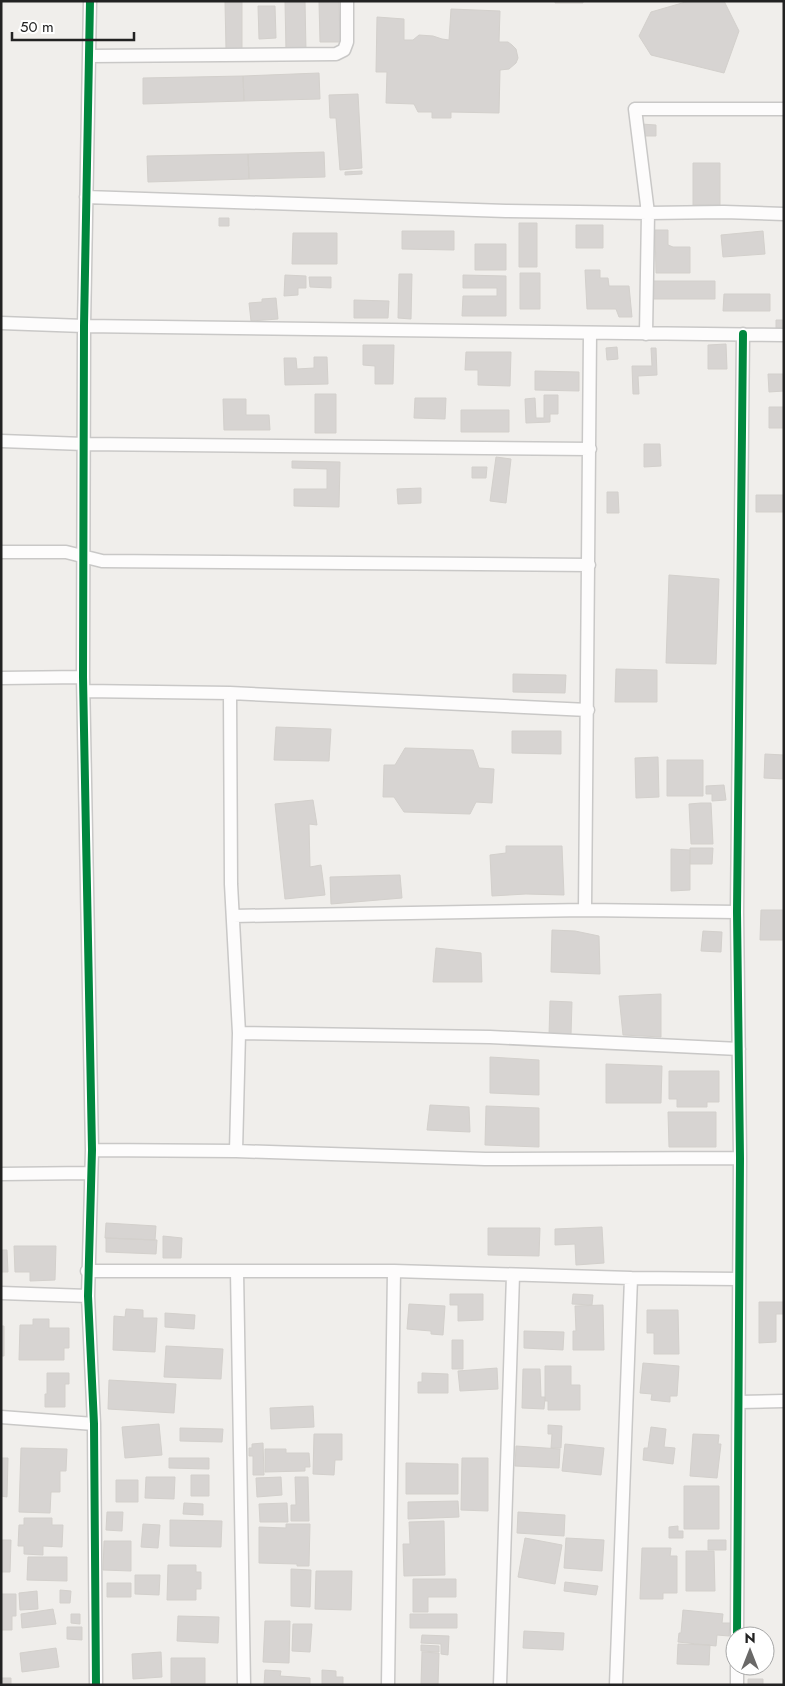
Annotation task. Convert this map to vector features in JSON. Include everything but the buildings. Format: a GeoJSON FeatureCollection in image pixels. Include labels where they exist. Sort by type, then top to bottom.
{"type":"FeatureCollection","features":[{"type":"Feature","properties":{"kind":"street"},"geometry":{"type":"LineString","coordinates":[[90,1],[84,326],[83,677],[92,1150],[88,1296],[94,1424],[96,1685]]}},
{"type":"Feature","properties":{"kind":"street"},"geometry":{"type":"LineString","coordinates":[[89,56],[336,54],[344,50],[347,42],[348,1]]}},
{"type":"Feature","properties":{"kind":"street"},"geometry":{"type":"LineString","coordinates":[[646,334],[648,214],[635,108],[784,109]]}},
{"type":"Feature","properties":{"kind":"street"},"geometry":{"type":"LineString","coordinates":[[86,197],[506,211],[784,214]]}},
{"type":"Feature","properties":{"kind":"street"},"geometry":{"type":"LineString","coordinates":[[1,323],[590,334],[784,335]]}},
{"type":"Feature","properties":{"kind":"street"},"geometry":{"type":"LineString","coordinates":[[585,910],[590,334]]}},
{"type":"Feature","properties":{"kind":"street"},"geometry":{"type":"LineString","coordinates":[[737,1626],[740,1158],[737,912],[743,334]]}},
{"type":"Feature","properties":{"kind":"street"},"geometry":{"type":"LineString","coordinates":[[1,441],[84,444],[590,449]]}},
{"type":"Feature","properties":{"kind":"street"},"geometry":{"type":"LineString","coordinates":[[1,552],[66,552],[102,561],[589,565]]}},
{"type":"Feature","properties":{"kind":"street"},"geometry":{"type":"LineString","coordinates":[[1,678],[83,677]]}},
{"type":"Feature","properties":{"kind":"street"},"geometry":{"type":"LineString","coordinates":[[84,691],[230,693],[588,710]]}},
{"type":"Feature","properties":{"kind":"street"},"geometry":{"type":"LineString","coordinates":[[230,693],[230,855],[239,1033],[236,1151]]}},
{"type":"Feature","properties":{"kind":"street"},"geometry":{"type":"LineString","coordinates":[[233,916],[585,910],[737,912]]}},
{"type":"Feature","properties":{"kind":"street"},"geometry":{"type":"LineString","coordinates":[[239,1033],[490,1037],[738,1049]]}},
{"type":"Feature","properties":{"kind":"street"},"geometry":{"type":"LineString","coordinates":[[92,1150],[236,1151],[485,1159],[740,1158]]}},
{"type":"Feature","properties":{"kind":"street"},"geometry":{"type":"LineString","coordinates":[[1,1174],[90,1173]]}},
{"type":"Feature","properties":{"kind":"street"},"geometry":{"type":"LineString","coordinates":[[237,1270],[244,1685]]}},
{"type":"Feature","properties":{"kind":"street"},"geometry":{"type":"LineString","coordinates":[[88,1271],[394,1271],[631,1278],[739,1279]]}},
{"type":"Feature","properties":{"kind":"street"},"geometry":{"type":"LineString","coordinates":[[388,1685],[394,1271]]}},
{"type":"Feature","properties":{"kind":"street"},"geometry":{"type":"LineString","coordinates":[[500,1685],[513,1275]]}},
{"type":"Feature","properties":{"kind":"street"},"geometry":{"type":"LineString","coordinates":[[616,1685],[631,1278]]}},
{"type":"Feature","properties":{"kind":"street"},"geometry":{"type":"LineString","coordinates":[[1,1293],[88,1296]]}},
{"type":"Feature","properties":{"kind":"street"},"geometry":{"type":"LineString","coordinates":[[739,1402],[784,1402]]}},
{"type":"Feature","properties":{"kind":"street"},"geometry":{"type":"LineString","coordinates":[[1,1417],[94,1424]]}},
{"type":"Feature","properties":{"kind":"cycle path"},"geometry":{"type":"LineString","coordinates":[[90,1],[84,326],[83,677],[92,1150],[88,1296],[94,1424],[96,1685]]}},
{"type":"Feature","properties":{"kind":"cycle path"},"geometry":{"type":"LineString","coordinates":[[737,1626],[740,1158],[737,912],[743,334]]}}]}
